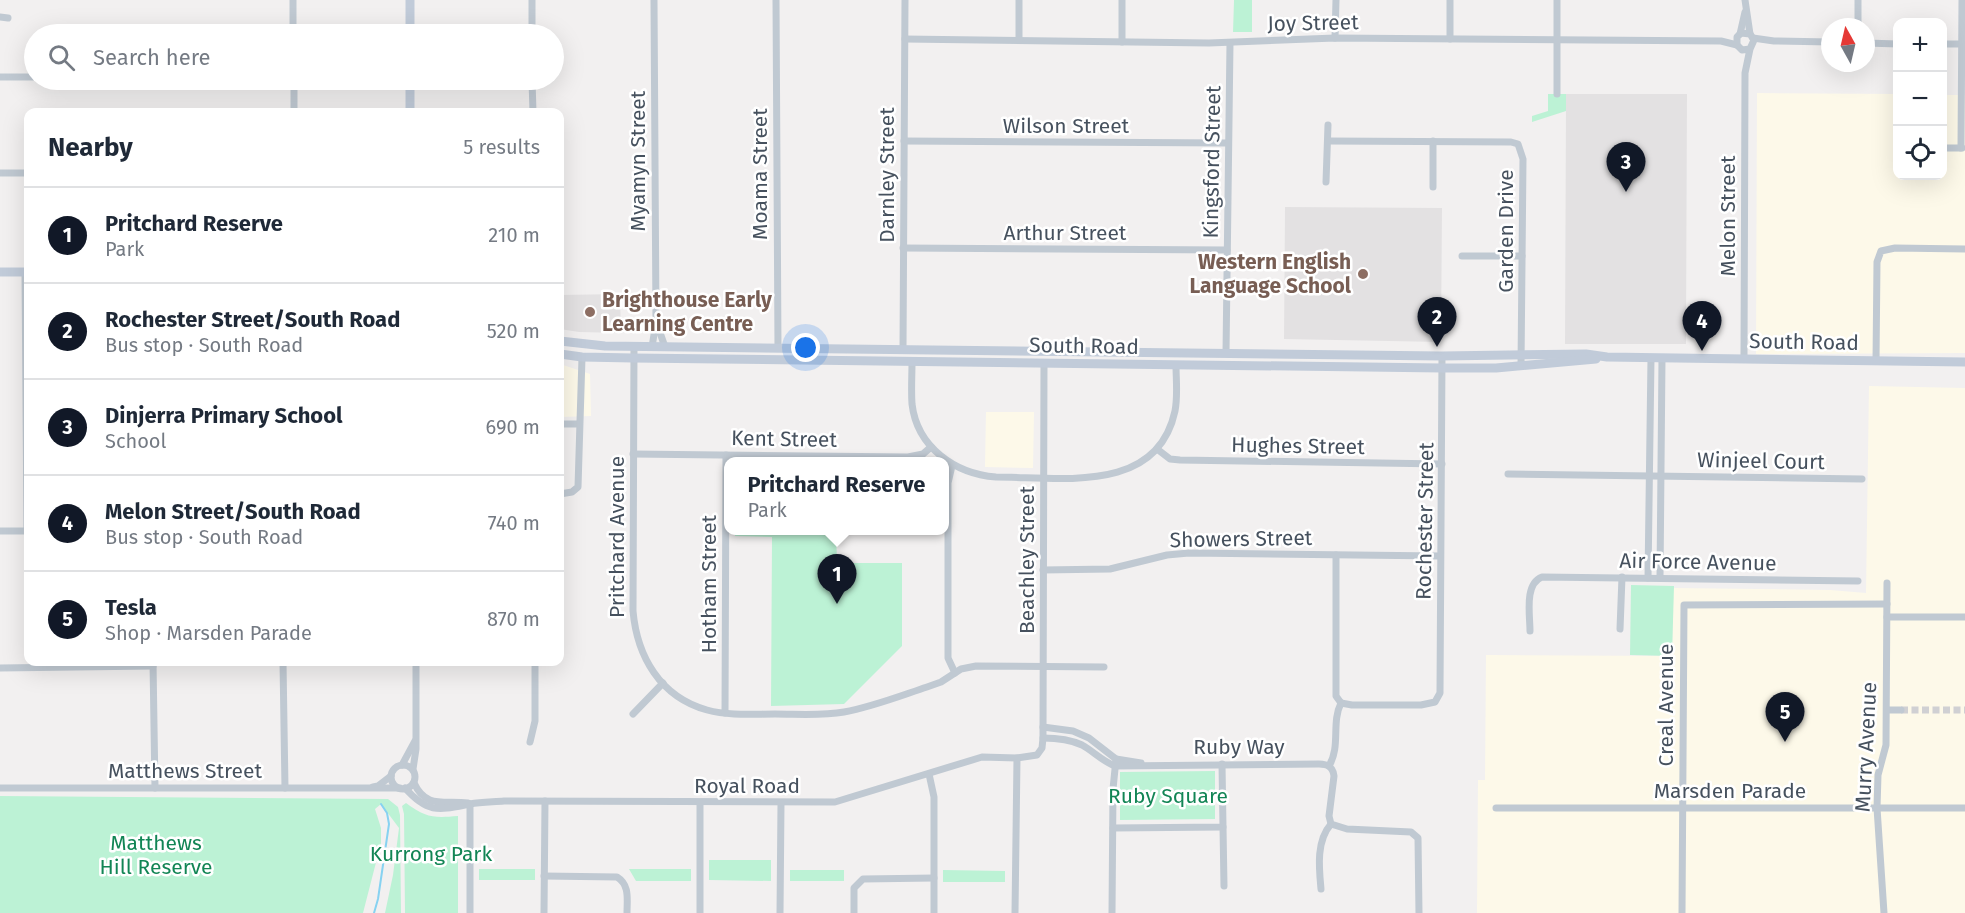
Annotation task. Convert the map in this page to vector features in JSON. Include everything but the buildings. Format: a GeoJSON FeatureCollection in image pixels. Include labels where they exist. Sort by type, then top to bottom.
{"type":"FeatureCollection","features":[{"type":"Feature","properties":{"kind":"street"},"geometry":{"type":"LineString","coordinates":[[293,0],[293,24]]}},
{"type":"Feature","properties":{"kind":"street"},"geometry":{"type":"LineString","coordinates":[[410,0],[410,24]]}},
{"type":"Feature","properties":{"kind":"street"},"geometry":{"type":"LineString","coordinates":[[532,0],[532,24]]}},
{"type":"Feature","properties":{"kind":"street","name":"Myamyn Street"},"geometry":{"type":"LineString","coordinates":[[652,346],[656,322],[654,0]]}},
{"type":"Feature","properties":{"kind":"street","name":"Moama Street"},"geometry":{"type":"LineString","coordinates":[[776,0],[778,348]]}},
{"type":"Feature","properties":{"kind":"street","name":"Darnley Street"},"geometry":{"type":"LineString","coordinates":[[903,350],[906,0]]}},
{"type":"Feature","properties":{"kind":"street"},"geometry":{"type":"LineString","coordinates":[[1019,0],[1019,40]]}},
{"type":"Feature","properties":{"kind":"street"},"geometry":{"type":"LineString","coordinates":[[1122,0],[1122,42]]}},
{"type":"Feature","properties":{"kind":"street"},"geometry":{"type":"LineString","coordinates":[[1335,38],[1336,0]]}},
{"type":"Feature","properties":{"kind":"street"},"geometry":{"type":"LineString","coordinates":[[1450,0],[1450,39]]}},
{"type":"Feature","properties":{"kind":"street"},"geometry":{"type":"LineString","coordinates":[[1557,0],[1557,94]]}},
{"type":"Feature","properties":{"kind":"street","name":"Melon Street"},"geometry":{"type":"LineString","coordinates":[[1744,358],[1745,73],[1751,41],[1745,0]]}},
{"type":"Feature","properties":{"kind":"street"},"geometry":{"type":"LineString","coordinates":[[1858,0],[1858,18]]}},
{"type":"Feature","properties":{"kind":"street"},"geometry":{"type":"LineString","coordinates":[[1947,148],[1963,148],[1962,0]]}},
{"type":"Feature","properties":{"kind":"street","name":"Melon Street"},"geometry":{"type":"LineString","coordinates":[[1745,9],[1738,41],[1745,73]]}},
{"type":"Feature","properties":{"kind":"street"},"geometry":{"type":"LineString","coordinates":[[0,16],[8,18]]}},
{"type":"Feature","properties":{"kind":"street"},"geometry":{"type":"LineString","coordinates":[[1738,41],[1744,32],[1751,41]]}},
{"type":"Feature","properties":{"kind":"street","name":"Joy Street"},"geometry":{"type":"LineString","coordinates":[[905,39],[1230,43],[1335,38],[1738,41]]}},
{"type":"Feature","properties":{"kind":"street"},"geometry":{"type":"LineString","coordinates":[[1738,41],[1821,42]]}},
{"type":"Feature","properties":{"kind":"street","name":"Kingsford Street"},"geometry":{"type":"LineString","coordinates":[[1226,353],[1230,43]]}},
{"type":"Feature","properties":{"kind":"street"},"geometry":{"type":"LineString","coordinates":[[1875,43],[1893,44]]}},
{"type":"Feature","properties":{"kind":"street"},"geometry":{"type":"LineString","coordinates":[[1947,44],[1962,44]]}},
{"type":"Feature","properties":{"kind":"street"},"geometry":{"type":"LineString","coordinates":[[0,77],[24,77]]}},
{"type":"Feature","properties":{"kind":"street"},"geometry":{"type":"LineString","coordinates":[[294,90],[294,108]]}},
{"type":"Feature","properties":{"kind":"street"},"geometry":{"type":"LineString","coordinates":[[410,90],[410,108]]}},
{"type":"Feature","properties":{"kind":"street"},"geometry":{"type":"LineString","coordinates":[[532,90],[532,108]]}},
{"type":"Feature","properties":{"kind":"street"},"geometry":{"type":"LineString","coordinates":[[1326,182],[1328,125]]}},
{"type":"Feature","properties":{"kind":"street","name":"Wilson Street"},"geometry":{"type":"LineString","coordinates":[[904,141],[1228,143]]}},
{"type":"Feature","properties":{"kind":"street","name":"Garden Drive"},"geometry":{"type":"LineString","coordinates":[[1328,141],[1511,142],[1518,144],[1522,159],[1521,366]]}},
{"type":"Feature","properties":{"kind":"street"},"geometry":{"type":"LineString","coordinates":[[1433,141],[1433,187]]}},
{"type":"Feature","properties":{"kind":"street"},"geometry":{"type":"LineString","coordinates":[[0,173],[24,173]]}},
{"type":"Feature","properties":{"kind":"street","name":"Arthur Street"},"geometry":{"type":"LineString","coordinates":[[903,248],[1227,250]]}},
{"type":"Feature","properties":{"kind":"street"},"geometry":{"type":"LineString","coordinates":[[1876,361],[1877,262],[1881,251],[1895,248],[1965,249]]}},
{"type":"Feature","properties":{"kind":"street"},"geometry":{"type":"LineString","coordinates":[[1462,256],[1522,256]]}},
{"type":"Feature","properties":{"kind":"street"},"geometry":{"type":"LineString","coordinates":[[0,272],[24,272]]}},
{"type":"Feature","properties":{"kind":"street","name":"Myamyn Street"},"geometry":{"type":"LineString","coordinates":[[656,322],[665,347]]}},
{"type":"Feature","properties":{"kind":"street","name":"South Road"},"geometry":{"type":"LineString","coordinates":[[564,342],[589,345],[665,347],[1442,356],[1587,354],[1651,358],[1965,362]]}},
{"type":"Feature","properties":{"kind":"street","name":"Pritchard Avenue"},"geometry":{"type":"LineString","coordinates":[[634,346],[635,630],[647,664],[677,695],[707,710],[725,713],[840,713],[927,687],[955,673],[976,666],[1104,667]]}},
{"type":"Feature","properties":{"kind":"street"},"geometry":{"type":"LineString","coordinates":[[903,350],[912,362],[915,415],[923,436],[942,457]]}},
{"type":"Feature","properties":{"kind":"street"},"geometry":{"type":"LineString","coordinates":[[1041,351],[1044,363]]}},
{"type":"Feature","properties":{"kind":"street"},"geometry":{"type":"LineString","coordinates":[[1226,353],[1227,366]]}},
{"type":"Feature","properties":{"kind":"street","name":"South Road"},"geometry":{"type":"LineString","coordinates":[[564,355],[633,358],[1442,369],[1521,366],[1607,357]]}},
{"type":"Feature","properties":{"kind":"street","name":"Rochester Street"},"geometry":{"type":"LineString","coordinates":[[1341,702],[1352,705],[1430,704],[1438,698],[1440,687],[1442,356]]}},
{"type":"Feature","properties":{"kind":"street"},"geometry":{"type":"LineString","coordinates":[[564,493],[576,490],[579,482],[582,357]]}},
{"type":"Feature","properties":{"kind":"street"},"geometry":{"type":"LineString","coordinates":[[1648,578],[1651,358]]}},
{"type":"Feature","properties":{"kind":"street"},"geometry":{"type":"LineString","coordinates":[[1660,578],[1662,358]]}},
{"type":"Feature","properties":{"kind":"street","name":"Beachley Street"},"geometry":{"type":"LineString","coordinates":[[1037,755],[1042,748],[1043,738],[1044,363]]}},
{"type":"Feature","properties":{"kind":"street"},"geometry":{"type":"LineString","coordinates":[[949,463],[984,476],[1109,476],[1133,467],[1157,449],[1168,430],[1174,412],[1176,365]]}},
{"type":"Feature","properties":{"kind":"street"},"geometry":{"type":"LineString","coordinates":[[564,424],[579,424]]}},
{"type":"Feature","properties":{"kind":"street","name":"Kent Street"},"geometry":{"type":"LineString","coordinates":[[633,454],[908,457],[922,454],[931,447]]}},
{"type":"Feature","properties":{"kind":"street","name":"Hughes Street"},"geometry":{"type":"LineString","coordinates":[[1157,449],[1170,459],[1180,460],[1442,464]]}},
{"type":"Feature","properties":{"kind":"street"},"geometry":{"type":"LineString","coordinates":[[949,479],[952,466]]}},
{"type":"Feature","properties":{"kind":"street","name":"Winjeel Court"},"geometry":{"type":"LineString","coordinates":[[1508,474],[1862,479]]}},
{"type":"Feature","properties":{"kind":"street"},"geometry":{"type":"LineString","coordinates":[[0,531],[24,531]]}},
{"type":"Feature","properties":{"kind":"street","name":"Hotham Street"},"geometry":{"type":"LineString","coordinates":[[725,713],[726,535]]}},
{"type":"Feature","properties":{"kind":"street"},"geometry":{"type":"LineString","coordinates":[[948,535],[948,658],[955,673]]}},
{"type":"Feature","properties":{"kind":"street","name":"Showers Street"},"geometry":{"type":"LineString","coordinates":[[1043,570],[1110,569],[1167,555],[1189,554],[1440,556]]}},
{"type":"Feature","properties":{"kind":"street"},"geometry":{"type":"LineString","coordinates":[[1331,824],[1329,816],[1334,776],[1329,765],[1335,754],[1336,719],[1341,702],[1336,696],[1336,555]]}},
{"type":"Feature","properties":{"kind":"street","name":"Air Force Avenue"},"geometry":{"type":"LineString","coordinates":[[1530,631],[1530,592],[1537,578],[1549,576],[1858,581]]}},
{"type":"Feature","properties":{"kind":"street"},"geometry":{"type":"LineString","coordinates":[[1620,629],[1622,577]]}},
{"type":"Feature","properties":{"kind":"street","name":"Murry Avenue"},"geometry":{"type":"LineString","coordinates":[[1884,913],[1877,808],[1878,775],[1886,745],[1887,584]]}},
{"type":"Feature","properties":{"kind":"street","name":"Creal Avenue"},"geometry":{"type":"LineString","coordinates":[[1682,913],[1684,605],[1887,604]]}},
{"type":"Feature","properties":{"kind":"street"},"geometry":{"type":"LineString","coordinates":[[1887,617],[1965,617]]}},
{"type":"Feature","properties":{"kind":"street"},"geometry":{"type":"LineString","coordinates":[[0,668],[76,666]]}},
{"type":"Feature","properties":{"kind":"street"},"geometry":{"type":"LineString","coordinates":[[153,666],[155,788]]}},
{"type":"Feature","properties":{"kind":"street"},"geometry":{"type":"LineString","coordinates":[[283,666],[285,788]]}},
{"type":"Feature","properties":{"kind":"street"},"geometry":{"type":"LineString","coordinates":[[413,769],[416,753],[416,666]]}},
{"type":"Feature","properties":{"kind":"street"},"geometry":{"type":"LineString","coordinates":[[530,741],[535,720],[535,666]]}},
{"type":"Feature","properties":{"kind":"street"},"geometry":{"type":"LineString","coordinates":[[633,714],[663,683]]}},
{"type":"Feature","properties":{"kind":"street"},"geometry":{"type":"LineString","coordinates":[[1887,710],[1901,710]]}},
{"type":"Feature","properties":{"kind":"street"},"geometry":{"type":"LineString","coordinates":[[1043,728],[1074,731],[1089,738],[1115,762],[1112,913]]}},
{"type":"Feature","properties":{"kind":"street"},"geometry":{"type":"LineString","coordinates":[[1043,738],[1071,740],[1084,746],[1106,762],[1115,762]]}},
{"type":"Feature","properties":{"kind":"street"},"geometry":{"type":"LineString","coordinates":[[1084,746],[1089,738]]}},
{"type":"Feature","properties":{"kind":"street"},"geometry":{"type":"LineString","coordinates":[[402,765],[415,741]]}},
{"type":"Feature","properties":{"kind":"street","name":"Royal Road"},"geometry":{"type":"LineString","coordinates":[[403,788],[429,808],[440,809],[504,801],[835,802],[982,757],[1017,758],[1037,755]]}},
{"type":"Feature","properties":{"kind":"street"},"geometry":{"type":"LineString","coordinates":[[1016,913],[1017,758]]}},
{"type":"Feature","properties":{"kind":"street","name":"Ruby Way"},"geometry":{"type":"LineString","coordinates":[[1115,762],[1149,765],[1329,765]]}},
{"type":"Feature","properties":{"kind":"street"},"geometry":{"type":"LineString","coordinates":[[1222,764],[1224,886]]}},
{"type":"Feature","properties":{"kind":"street"},"geometry":{"type":"LineString","coordinates":[[402,765],[410,766],[416,776],[414,783],[403,788],[394,784],[392,776],[395,768],[402,765]]}},
{"type":"Feature","properties":{"kind":"street"},"geometry":{"type":"LineString","coordinates":[[929,774],[934,797],[934,913]]}},
{"type":"Feature","properties":{"kind":"street","name":"Matthews Street"},"geometry":{"type":"LineString","coordinates":[[370,788],[378,786],[392,776]]}},
{"type":"Feature","properties":{"kind":"street","name":"Royal Road"},"geometry":{"type":"LineString","coordinates":[[414,783],[423,796],[430,800],[470,804]]}},
{"type":"Feature","properties":{"kind":"street","name":"Matthews Street"},"geometry":{"type":"LineString","coordinates":[[0,788],[403,788]]}},
{"type":"Feature","properties":{"kind":"street"},"geometry":{"type":"LineString","coordinates":[[544,801],[544,913]]}},
{"type":"Feature","properties":{"kind":"street"},"geometry":{"type":"LineString","coordinates":[[700,803],[700,913]]}},
{"type":"Feature","properties":{"kind":"street"},"geometry":{"type":"LineString","coordinates":[[780,913],[781,803]]}},
{"type":"Feature","properties":{"kind":"street"},"geometry":{"type":"LineString","coordinates":[[470,804],[470,913]]}},
{"type":"Feature","properties":{"kind":"street","name":"Marsden Parade"},"geometry":{"type":"LineString","coordinates":[[1496,808],[1965,808]]}},
{"type":"Feature","properties":{"kind":"street"},"geometry":{"type":"LineString","coordinates":[[1321,889],[1321,843],[1331,824]]}},
{"type":"Feature","properties":{"kind":"street"},"geometry":{"type":"LineString","coordinates":[[1331,824],[1347,829],[1401,831],[1415,834],[1419,843],[1419,913]]}},
{"type":"Feature","properties":{"kind":"street"},"geometry":{"type":"LineString","coordinates":[[1113,828],[1223,827]]}},
{"type":"Feature","properties":{"kind":"street"},"geometry":{"type":"LineString","coordinates":[[544,876],[617,877],[624,882],[626,887],[627,913]]}},
{"type":"Feature","properties":{"kind":"street"},"geometry":{"type":"LineString","coordinates":[[854,913],[854,888],[863,879],[934,878]]}},
{"type":"Feature","properties":{"kind":"shaded area"},"geometry":{"type":"Polygon","coordinates":[[[1757,93],[1893,94],[1893,180],[1947,180],[1947,95],[1965,95],[1965,353],[1756,354],[1757,93]]]}},
{"type":"Feature","properties":{"kind":"shaded area"},"geometry":{"type":"Polygon","coordinates":[[[1566,94],[1687,94],[1686,344],[1565,344],[1566,94]]]}},
{"type":"Feature","properties":{"kind":"shaded area","name":"Western English Language School"},"geometry":{"type":"Polygon","coordinates":[[[1285,207],[1442,208],[1441,342],[1284,339],[1285,207]]]}},
{"type":"Feature","properties":{"kind":"shaded area","name":"Brighthouse Early Learning Centre"},"geometry":{"type":"Polygon","coordinates":[[[620,294],[621,333],[564,330],[564,295],[620,294]]]}},
{"type":"Feature","properties":{"kind":"shaded area"},"geometry":{"type":"Polygon","coordinates":[[[564,365],[590,374],[591,416],[564,417],[564,365]]]}},
{"type":"Feature","properties":{"kind":"shaded area"},"geometry":{"type":"Polygon","coordinates":[[[1869,386],[1965,388],[1965,913],[1477,913],[1478,780],[1485,780],[1486,655],[1672,656],[1673,588],[1830,590],[1866,593],[1869,386]]]}},
{"type":"Feature","properties":{"kind":"shaded area"},"geometry":{"type":"Polygon","coordinates":[[[986,412],[1034,412],[1033,468],[985,467],[986,412]]]}},
{"type":"Feature","properties":{"kind":"green space"},"geometry":{"type":"Polygon","coordinates":[[[1234,0],[1252,0],[1252,32],[1233,32],[1234,0]]]}},
{"type":"Feature","properties":{"kind":"green space"},"geometry":{"type":"Polygon","coordinates":[[[1548,94],[1566,94],[1566,111],[1532,122],[1532,116],[1548,111],[1548,94]]]}},
{"type":"Feature","properties":{"kind":"green space"},"geometry":{"type":"Polygon","coordinates":[[[836,535],[837,563],[902,563],[902,646],[844,704],[771,706],[772,537],[735,536],[836,535]]]}},
{"type":"Feature","properties":{"kind":"green space"},"geometry":{"type":"Polygon","coordinates":[[[1631,585],[1674,586],[1672,656],[1630,655],[1631,585]]]}},
{"type":"Feature","properties":{"kind":"green space","name":"Ruby Square"},"geometry":{"type":"Polygon","coordinates":[[[1215,771],[1215,819],[1120,820],[1120,772],[1215,771]]]}},
{"type":"Feature","properties":{"kind":"green space","name":"Matthews Hill Reserve"},"geometry":{"type":"Polygon","coordinates":[[[0,796],[388,799],[398,807],[400,815],[401,913],[385,913],[399,828],[381,804],[375,809],[381,828],[381,843],[363,913],[0,913],[0,796]]]}},
{"type":"Feature","properties":{"kind":"green space","name":"Kurrong Park"},"geometry":{"type":"Polygon","coordinates":[[[406,803],[430,816],[458,816],[458,913],[405,913],[402,806],[406,803]]]}},
{"type":"Feature","properties":{"kind":"green space"},"geometry":{"type":"Polygon","coordinates":[[[709,860],[771,860],[771,881],[709,880],[709,860]]]}},
{"type":"Feature","properties":{"kind":"green space"},"geometry":{"type":"Polygon","coordinates":[[[479,869],[535,869],[535,880],[479,880],[479,869]]]}},
{"type":"Feature","properties":{"kind":"green space"},"geometry":{"type":"Polygon","coordinates":[[[629,869],[691,869],[691,881],[636,881],[629,869]]]}},
{"type":"Feature","properties":{"kind":"green space"},"geometry":{"type":"Polygon","coordinates":[[[790,870],[844,870],[844,881],[790,881],[790,870]]]}},
{"type":"Feature","properties":{"kind":"green space"},"geometry":{"type":"Polygon","coordinates":[[[943,870],[1005,871],[1005,882],[943,882],[943,870]]]}},
{"type":"Feature","properties":{"kind":"waterway"},"geometry":{"type":"LineString","coordinates":[[374,913],[389,824],[387,813],[381,804]]}},
{"type":"Feature","properties":{"kind":"tunnel"},"geometry":{"type":"LineString","coordinates":[[1901,710],[1965,710]]}},
{"type":"Feature","properties":{"kind":"place","name":"Dinjerra Primary School"},"geometry":{"type":"Point","coordinates":[1626,192]}},
{"type":"Feature","properties":{"kind":"place","name":"Western English Language School"},"geometry":{"type":"Point","coordinates":[1363,274]}},
{"type":"Feature","properties":{"kind":"place","name":"Brighthouse Early Learning Centre"},"geometry":{"type":"Point","coordinates":[590,312]}},
{"type":"Feature","properties":{"kind":"place","name":"Rochester Street/South Road"},"geometry":{"type":"Point","coordinates":[1437,347]}},
{"type":"Feature","properties":{"kind":"place","name":"Melon Street/South Road"},"geometry":{"type":"Point","coordinates":[1702,351]}},
{"type":"Feature","properties":{"kind":"place","name":"Pritchard Reserve"},"geometry":{"type":"Point","coordinates":[837,604]}},
{"type":"Feature","properties":{"kind":"place","name":"Tesla"},"geometry":{"type":"Point","coordinates":[1785,742]}}]}
